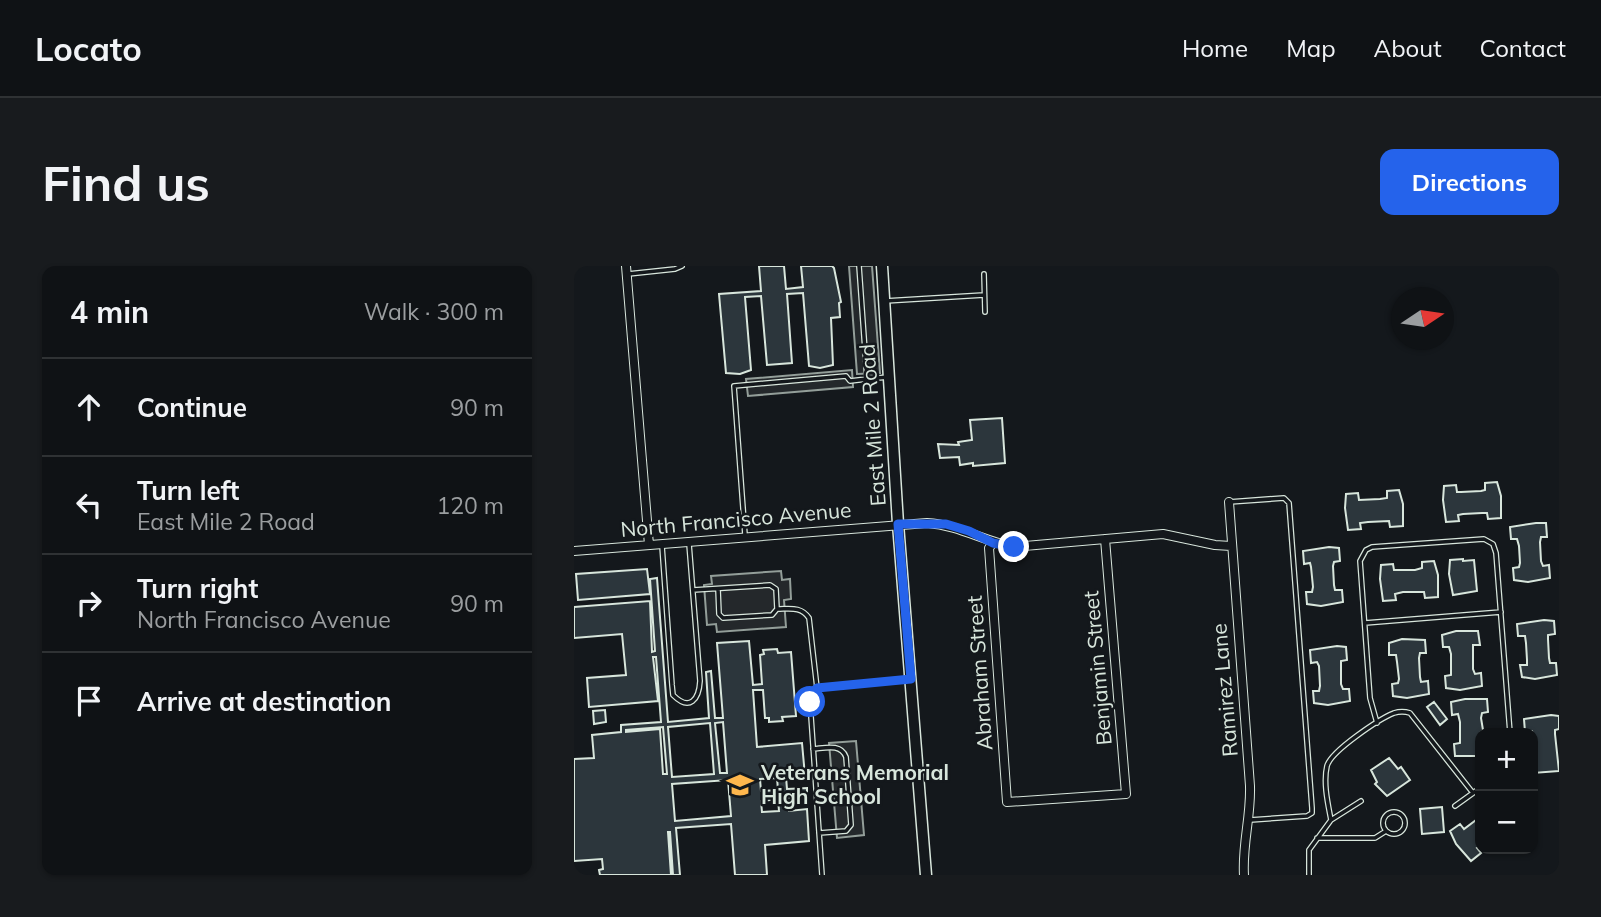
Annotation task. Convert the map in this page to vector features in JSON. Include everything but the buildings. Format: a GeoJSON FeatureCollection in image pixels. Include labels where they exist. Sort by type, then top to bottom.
{"type":"FeatureCollection","features":[{"type":"Feature","properties":{"kind":"main road","name":"East Mile 2 Road"},"geometry":{"type":"LineString","coordinates":[[882,266],[898,524],[926,875]]}},
{"type":"Feature","properties":{"kind":"street"},"geometry":{"type":"LineString","coordinates":[[626,270],[649,545]]}},
{"type":"Feature","properties":{"kind":"street","name":"Ramirez Lane"},"geometry":{"type":"LineString","coordinates":[[1229,502],[1250,786],[1248,820],[1242,850],[1244,875]]}},
{"type":"Feature","properties":{"kind":"street","name":"North Francisco Avenue"},"geometry":{"type":"LineString","coordinates":[[574,551],[898,524],[946,524],[969,531],[993,543],[1014,547],[1163,534],[1231,546]]}},
{"type":"Feature","properties":{"kind":"street","name":"Benjamin Street"},"geometry":{"type":"LineString","coordinates":[[1007,802],[1126,794],[1105,539]]}},
{"type":"Feature","properties":{"kind":"street","name":"Abraham Street"},"geometry":{"type":"LineString","coordinates":[[993,543],[989,548],[1007,802]]}},
{"type":"Feature","properties":{"kind":"lane"},"geometry":{"type":"LineString","coordinates":[[626,270],[678,269],[682,266]]}},
{"type":"Feature","properties":{"kind":"lane"},"geometry":{"type":"LineString","coordinates":[[859,266],[867,379]]}},
{"type":"Feature","properties":{"kind":"lane"},"geometry":{"type":"LineString","coordinates":[[984,274],[985,312]]}},
{"type":"Feature","properties":{"kind":"lane"},"geometry":{"type":"LineString","coordinates":[[884,301],[984,295]]}},
{"type":"Feature","properties":{"kind":"lane"},"geometry":{"type":"LineString","coordinates":[[745,537],[734,386],[846,376],[850,381],[889,377]]}},
{"type":"Feature","properties":{"kind":"lane"},"geometry":{"type":"LineString","coordinates":[[1229,502],[1284,498],[1289,503],[1312,808],[1312,813],[1307,816],[1248,820]]}},
{"type":"Feature","properties":{"kind":"lane"},"geometry":{"type":"LineString","coordinates":[[1377,723],[1370,698],[1360,561],[1366,550],[1372,547],[1489,540],[1496,548],[1510,728]]}},
{"type":"Feature","properties":{"kind":"lane"},"geometry":{"type":"LineString","coordinates":[[661,544],[673,695],[686,703],[695,699],[700,688],[689,542]]}},
{"type":"Feature","properties":{"kind":"lane"},"geometry":{"type":"LineString","coordinates":[[693,590],[772,586],[776,589],[777,609],[772,615],[723,618],[719,614],[718,589]]}},
{"type":"Feature","properties":{"kind":"lane"},"geometry":{"type":"LineString","coordinates":[[777,609],[798,609],[810,620],[817,688]]}},
{"type":"Feature","properties":{"kind":"lane"},"geometry":{"type":"LineString","coordinates":[[1365,623],[1501,612]]}},
{"type":"Feature","properties":{"kind":"lane"},"geometry":{"type":"LineString","coordinates":[[822,875],[810,698],[812,693],[817,688],[911,679]]}},
{"type":"Feature","properties":{"kind":"lane"},"geometry":{"type":"LineString","coordinates":[[1331,820],[1326,774],[1329,761],[1377,723],[1395,713],[1410,713],[1473,793]]}},
{"type":"Feature","properties":{"kind":"lane"},"geometry":{"type":"LineString","coordinates":[[813,749],[838,748],[844,751],[846,757],[850,825],[846,831],[819,833]]}},
{"type":"Feature","properties":{"kind":"lane"},"geometry":{"type":"LineString","coordinates":[[1455,806],[1476,791]]}},
{"type":"Feature","properties":{"kind":"lane"},"geometry":{"type":"LineString","coordinates":[[1308,875],[1309,850],[1317,838],[1331,820],[1361,802]]}},
{"type":"Feature","properties":{"kind":"lane"},"geometry":{"type":"LineString","coordinates":[[1392,812],[1401,815],[1405,821],[1401,832],[1394,834],[1386,831],[1383,825],[1385,816],[1392,812]]}},
{"type":"Feature","properties":{"kind":"lane"},"geometry":{"type":"LineString","coordinates":[[1317,838],[1375,838],[1386,831]]}},
{"type":"Feature","properties":{"kind":"shaded area"},"geometry":{"type":"Polygon","coordinates":[[[849,266],[872,266],[880,373],[857,374],[849,266]]]}},
{"type":"Feature","properties":{"kind":"shaded area"},"geometry":{"type":"Polygon","coordinates":[[[852,370],[853,387],[748,396],[746,379],[852,370]]]}},
{"type":"Feature","properties":{"kind":"shaded area"},"geometry":{"type":"Polygon","coordinates":[[[781,571],[782,580],[790,579],[791,599],[784,600],[786,627],[717,632],[716,624],[707,625],[704,585],[712,584],[711,576],[781,571]]]}},
{"type":"Feature","properties":{"kind":"shaded area"},"geometry":{"type":"Polygon","coordinates":[[[856,741],[864,835],[837,838],[829,743],[856,741]]]}},
{"type":"Feature","properties":{"kind":"place","name":"Veterans Memorial High School"},"geometry":{"type":"Point","coordinates":[740,785]}},
{"type":"Feature","properties":{"kind":"route"},"geometry":{"type":"LineString","coordinates":[[810,702],[812,693],[817,688],[911,679],[898,524],[946,524],[969,531],[993,543],[1014,547]]}}]}
